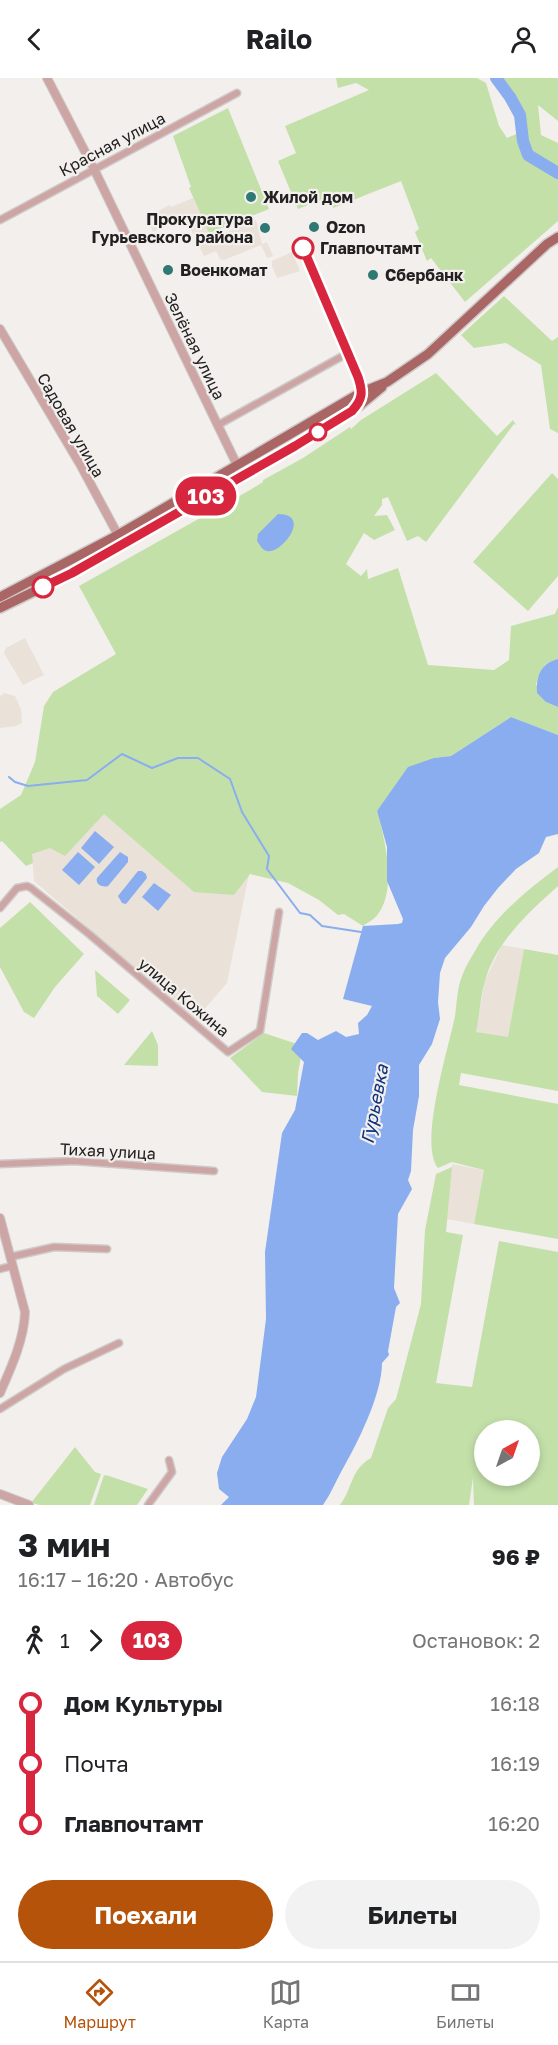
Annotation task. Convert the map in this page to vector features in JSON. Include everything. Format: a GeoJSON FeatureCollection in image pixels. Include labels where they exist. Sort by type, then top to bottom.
{"type":"FeatureCollection","features":[{"type":"Feature","properties":{"kind":"main road"},"geometry":{"type":"LineString","coordinates":[[0,608],[72,573],[352,411],[452,334],[535,255],[558,237]]}},
{"type":"Feature","properties":{"kind":"main road"},"geometry":{"type":"LineString","coordinates":[[348,353],[363,390],[361,398],[352,411]]}},
{"type":"Feature","properties":{"kind":"main road"},"geometry":{"type":"LineString","coordinates":[[358,377],[382,386]]}},
{"type":"Feature","properties":{"kind":"main road"},"geometry":{"type":"LineString","coordinates":[[0,597],[118,535],[363,390],[382,386]]}},
{"type":"Feature","properties":{"kind":"street","name":"Зелёная улица"},"geometry":{"type":"LineString","coordinates":[[47,78],[94,169],[237,465]]}},
{"type":"Feature","properties":{"kind":"street","name":"Красная улица"},"geometry":{"type":"LineString","coordinates":[[0,220],[237,93]]}},
{"type":"Feature","properties":{"kind":"street","name":"Садовая улица"},"geometry":{"type":"LineString","coordinates":[[0,329],[81,466],[118,535]]}},
{"type":"Feature","properties":{"kind":"street"},"geometry":{"type":"LineString","coordinates":[[218,425],[348,353]]}},
{"type":"Feature","properties":{"kind":"street","name":"улица Кожина"},"geometry":{"type":"LineString","coordinates":[[0,908],[17,888],[27,886],[31,888],[228,1052],[260,1032],[279,912]]}},
{"type":"Feature","properties":{"kind":"street","name":"Тихая улица"},"geometry":{"type":"LineString","coordinates":[[0,1164],[74,1161],[214,1171]]}},
{"type":"Feature","properties":{"kind":"street"},"geometry":{"type":"LineString","coordinates":[[0,1218],[25,1312],[24,1325],[0,1393]]}},
{"type":"Feature","properties":{"kind":"street"},"geometry":{"type":"LineString","coordinates":[[10,1257],[54,1247],[107,1249]]}},
{"type":"Feature","properties":{"kind":"street"},"geometry":{"type":"LineString","coordinates":[[0,1269],[12,1266]]}},
{"type":"Feature","properties":{"kind":"street"},"geometry":{"type":"LineString","coordinates":[[0,1409],[64,1369],[119,1343]]}},
{"type":"Feature","properties":{"kind":"street"},"geometry":{"type":"LineString","coordinates":[[148,1505],[172,1472],[169,1460]]}},
{"type":"Feature","properties":{"kind":"street"},"geometry":{"type":"LineString","coordinates":[[0,1494],[28,1505]]}},
{"type":"Feature","properties":{"kind":"shaded area"},"geometry":{"type":"Polygon","coordinates":[[[193,198],[209,232],[212,232],[212,238],[256,220],[262,244],[267,242],[273,256],[267,258],[261,245],[224,260],[220,259],[216,251],[204,256],[185,217],[153,232],[146,218],[169,205],[171,207],[193,198]]]}},
{"type":"Feature","properties":{"kind":"shaded area"},"geometry":{"type":"Polygon","coordinates":[[[292,252],[300,271],[277,278],[272,261],[292,252]]]}},
{"type":"Feature","properties":{"kind":"shaded area"},"geometry":{"type":"Polygon","coordinates":[[[25,638],[44,675],[23,685],[4,653],[6,648],[25,638]]]}},
{"type":"Feature","properties":{"kind":"shaded area"},"geometry":{"type":"Polygon","coordinates":[[[4,693],[15,696],[21,709],[22,723],[0,728],[0,696],[4,693]]]}},
{"type":"Feature","properties":{"kind":"shaded area"},"geometry":{"type":"Polygon","coordinates":[[[40,782],[249,874],[227,983],[195,1020],[34,881],[28,799],[40,782]]]}},
{"type":"Feature","properties":{"kind":"shaded area"},"geometry":{"type":"Polygon","coordinates":[[[502,945],[524,949],[508,1038],[476,1032],[485,980],[502,945]]]}},
{"type":"Feature","properties":{"kind":"shaded area"},"geometry":{"type":"Polygon","coordinates":[[[452,1164],[484,1170],[474,1224],[447,1219],[452,1164]]]}},
{"type":"Feature","properties":{"kind":"green space"},"geometry":{"type":"Polygon","coordinates":[[[336,78],[477,78],[486,83],[499,126],[507,138],[519,133],[516,116],[490,78],[558,78],[558,121],[538,105],[541,135],[558,143],[558,221],[465,302],[431,258],[427,261],[415,232],[419,229],[401,181],[333,208],[328,197],[298,209],[278,161],[296,153],[285,126],[369,90],[356,83],[338,88],[336,78]]]}},
{"type":"Feature","properties":{"kind":"green space"},"geometry":{"type":"Polygon","coordinates":[[[228,108],[269,209],[209,233],[189,188],[191,187],[173,136],[228,108]]]}},
{"type":"Feature","properties":{"kind":"green space"},"geometry":{"type":"Polygon","coordinates":[[[504,296],[552,341],[558,337],[558,433],[550,429],[541,365],[506,343],[474,348],[461,335],[504,296]]]}},
{"type":"Feature","properties":{"kind":"green space"},"geometry":{"type":"Polygon","coordinates":[[[436,373],[497,436],[513,420],[516,425],[514,424],[426,542],[418,536],[407,541],[388,497],[382,499],[382,505],[374,516],[387,515],[395,530],[374,540],[364,533],[346,564],[361,576],[367,569],[368,579],[398,568],[428,665],[494,670],[509,660],[511,626],[555,614],[558,607],[558,659],[546,665],[536,684],[546,702],[558,707],[558,735],[511,717],[451,756],[434,758],[377,811],[388,864],[387,891],[384,904],[378,914],[363,926],[344,914],[338,915],[319,900],[288,883],[250,874],[234,895],[194,892],[104,814],[65,856],[50,848],[32,854],[33,863],[26,866],[2,841],[0,842],[0,809],[21,795],[35,762],[44,706],[53,692],[116,654],[79,586],[250,490],[350,427],[351,429],[361,420],[436,373]]]}},
{"type":"Feature","properties":{"kind":"green space"},"geometry":{"type":"Polygon","coordinates":[[[552,473],[558,479],[558,576],[528,611],[473,562],[552,473]]]}},
{"type":"Feature","properties":{"kind":"green space"},"geometry":{"type":"Polygon","coordinates":[[[558,867],[558,886],[514,929],[490,967],[483,987],[476,1032],[508,1037],[524,949],[558,955],[558,1091],[461,1073],[459,1085],[558,1104],[558,1239],[474,1224],[484,1170],[452,1162],[438,1168],[433,1156],[431,1138],[437,1095],[455,1016],[459,985],[471,957],[501,916],[558,867]]]}},
{"type":"Feature","properties":{"kind":"green space"},"geometry":{"type":"Polygon","coordinates":[[[30,902],[84,954],[55,987],[34,1018],[24,1012],[0,967],[0,928],[30,902]]]}},
{"type":"Feature","properties":{"kind":"green space"},"geometry":{"type":"Polygon","coordinates":[[[95,970],[130,1000],[118,1014],[97,996],[95,970]]]}},
{"type":"Feature","properties":{"kind":"green space"},"geometry":{"type":"Polygon","coordinates":[[[152,1031],[158,1045],[158,1066],[124,1065],[152,1031]]]}},
{"type":"Feature","properties":{"kind":"green space"},"geometry":{"type":"Polygon","coordinates":[[[264,1033],[303,1046],[297,1096],[262,1092],[230,1058],[264,1033]]]}},
{"type":"Feature","properties":{"kind":"green space"},"geometry":{"type":"Polygon","coordinates":[[[452,1167],[446,1232],[463,1235],[436,1383],[472,1387],[499,1241],[558,1252],[558,1505],[474,1505],[473,1478],[469,1505],[340,1505],[355,1474],[371,1458],[388,1408],[396,1399],[421,1304],[425,1230],[436,1174],[452,1167]]]}},
{"type":"Feature","properties":{"kind":"green space"},"geometry":{"type":"Polygon","coordinates":[[[75,1447],[95,1472],[101,1474],[90,1505],[31,1503],[75,1447]]]}},
{"type":"Feature","properties":{"kind":"green space"},"geometry":{"type":"Polygon","coordinates":[[[104,1475],[148,1489],[137,1505],[94,1505],[104,1475]]]}},
{"type":"Feature","properties":{"kind":"water"},"geometry":{"type":"Polygon","coordinates":[[[278,514],[288,516],[293,520],[294,527],[280,547],[267,551],[257,541],[258,534],[278,514]]]}},
{"type":"Feature","properties":{"kind":"water"},"geometry":{"type":"Polygon","coordinates":[[[558,659],[558,707],[546,702],[537,693],[537,687],[544,667],[558,659]]]}},
{"type":"Feature","properties":{"kind":"water"},"geometry":{"type":"Polygon","coordinates":[[[511,717],[558,735],[558,834],[546,837],[539,853],[516,869],[498,888],[471,927],[445,958],[440,973],[438,1002],[440,1019],[432,1044],[419,1065],[419,1096],[413,1130],[411,1171],[408,1180],[412,1189],[398,1214],[394,1288],[400,1303],[396,1307],[389,1355],[382,1363],[378,1390],[373,1404],[354,1448],[323,1505],[221,1505],[229,1497],[219,1489],[217,1473],[222,1457],[247,1419],[256,1397],[266,1319],[265,1252],[282,1133],[295,1110],[304,1062],[291,1049],[302,1033],[307,1033],[318,1040],[336,1031],[346,1037],[359,1034],[358,1023],[367,1015],[372,1006],[343,999],[363,926],[398,924],[402,923],[403,919],[387,881],[387,847],[377,811],[408,767],[434,758],[451,756],[511,717]]]}},
{"type":"Feature","properties":{"kind":"water"},"geometry":{"type":"Polygon","coordinates":[[[95,831],[114,847],[99,864],[81,848],[95,831]]]}},
{"type":"Feature","properties":{"kind":"water"},"geometry":{"type":"Polygon","coordinates":[[[78,852],[95,867],[79,885],[62,870],[78,852]]]}},
{"type":"Feature","properties":{"kind":"water"},"geometry":{"type":"Polygon","coordinates":[[[120,852],[128,857],[128,862],[108,886],[100,885],[97,878],[120,852]]]}},
{"type":"Feature","properties":{"kind":"water"},"geometry":{"type":"Polygon","coordinates":[[[138,871],[146,874],[147,878],[126,904],[122,903],[118,896],[138,871]]]}},
{"type":"Feature","properties":{"kind":"water"},"geometry":{"type":"Polygon","coordinates":[[[154,883],[171,895],[158,911],[142,897],[154,883]]]}},
{"type":"Feature","properties":{"kind":"waterway","name":"Гурьевка"},"geometry":{"type":"LineString","coordinates":[[496,78],[520,115],[523,141],[528,155],[558,173]]}},
{"type":"Feature","properties":{"kind":"waterway"},"geometry":{"type":"LineString","coordinates":[[9,777],[15,782],[28,786],[87,780],[122,754],[152,768],[178,758],[198,758],[230,779],[242,812],[269,856],[267,869],[300,913],[310,915],[322,926],[361,932]]}},
{"type":"Feature","properties":{"kind":"bus line","name":"103"},"geometry":{"type":"LineString","coordinates":[[43,587],[72,573],[295,446],[352,411],[358,404],[362,387],[303,248]]}},
{"type":"Feature","properties":{"kind":"place","name":"Жилой дом"},"geometry":{"type":"Point","coordinates":[251,197]}},
{"type":"Feature","properties":{"kind":"place","name":"Ozon"},"geometry":{"type":"Point","coordinates":[314,227]}},
{"type":"Feature","properties":{"kind":"place","name":"Прокуратура Гурьевского района"},"geometry":{"type":"Point","coordinates":[265,228]}},
{"type":"Feature","properties":{"kind":"place","name":"Главпочтамт"},"geometry":{"type":"Point","coordinates":[303,248]}},
{"type":"Feature","properties":{"kind":"place","name":"Военкомат"},"geometry":{"type":"Point","coordinates":[168,270]}},
{"type":"Feature","properties":{"kind":"place","name":"Сбербанк"},"geometry":{"type":"Point","coordinates":[373,275]}}]}
